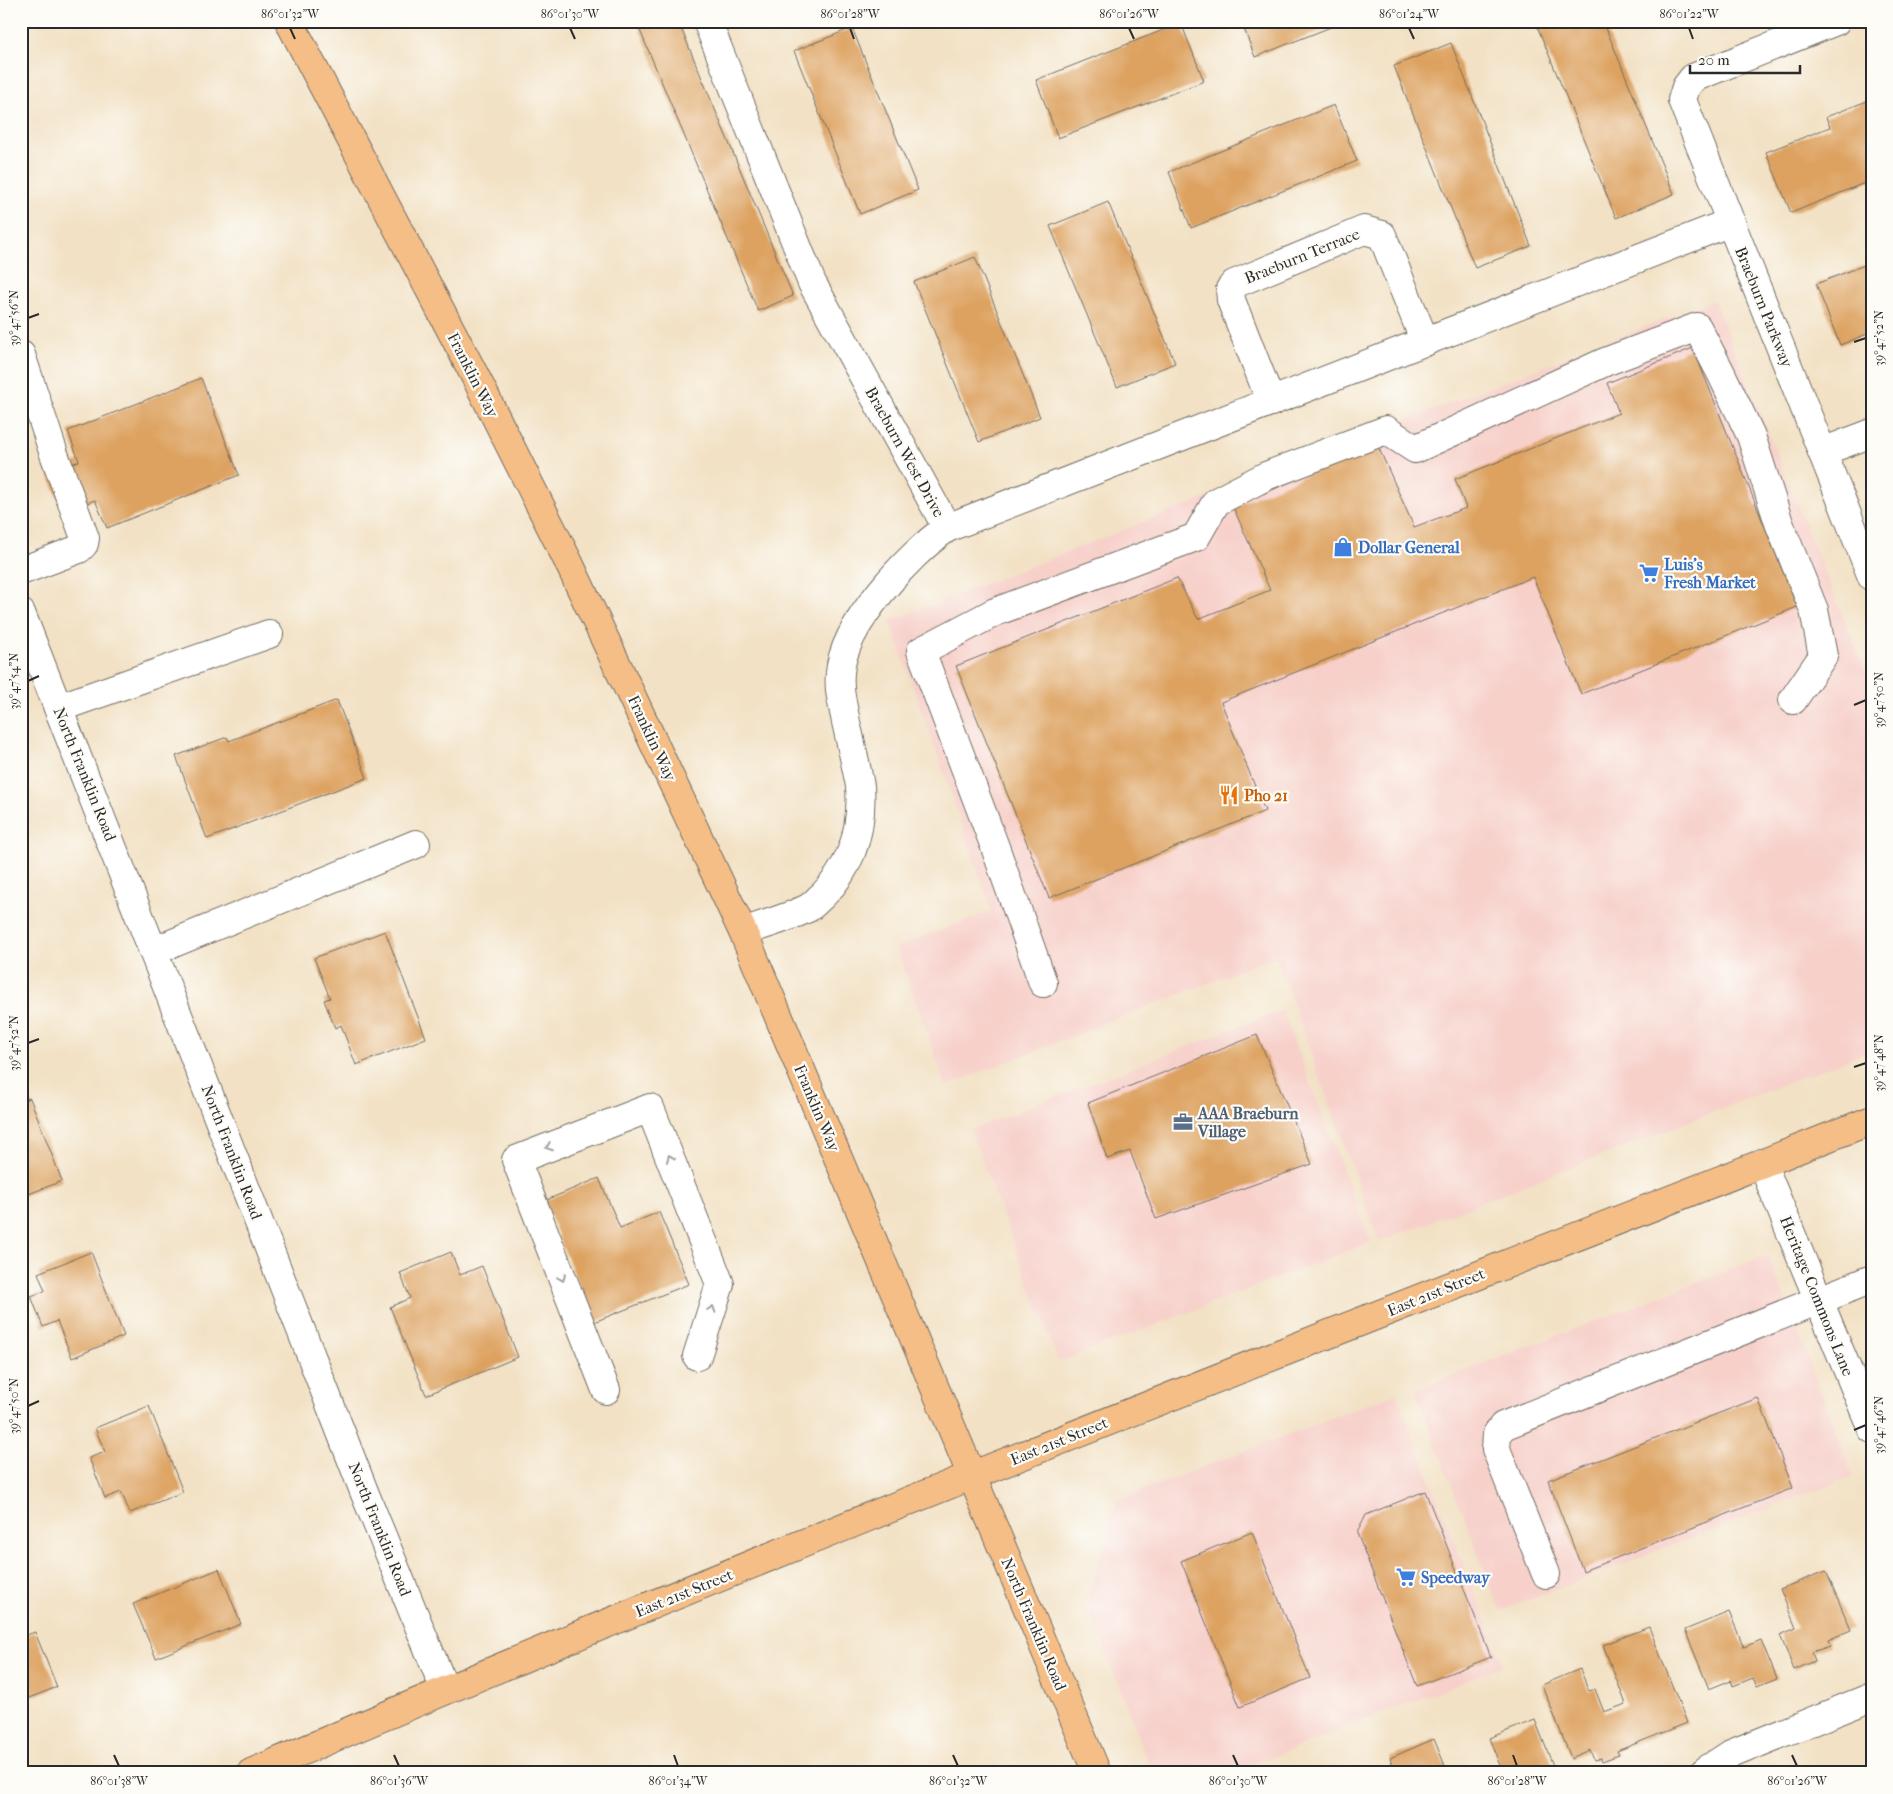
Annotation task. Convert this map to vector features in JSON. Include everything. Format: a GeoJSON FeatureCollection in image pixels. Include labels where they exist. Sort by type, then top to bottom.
{"type":"FeatureCollection","features":[{"type":"Feature","properties":{"kind":"main road","name":"Franklin Way"},"geometry":{"type":"LineString","coordinates":[[289,21],[568,561],[743,932],[972,1476]]}},
{"type":"Feature","properties":{"kind":"main road","name":"East 21st Street"},"geometry":{"type":"LineString","coordinates":[[251,1773],[445,1690],[972,1476],[1872,1120]]}},
{"type":"Feature","properties":{"kind":"main road","name":"North Franklin Road"},"geometry":{"type":"LineString","coordinates":[[972,1476],[1097,1773]]}},
{"type":"Feature","properties":{"kind":"street","name":"Braeburn West Drive"},"geometry":{"type":"LineString","coordinates":[[707,21],[812,283],[947,528],[929,541],[897,572],[852,634],[842,655],[840,688],[860,786],[861,800],[861,815],[851,854],[829,888],[810,907],[743,932]]}},
{"type":"Feature","properties":{"kind":"street","name":"Braeburn Parkway"},"geometry":{"type":"LineString","coordinates":[[1836,21],[1693,78],[1686,87],[1682,100],[1872,577]]}},
{"type":"Feature","properties":{"kind":"street"},"geometry":{"type":"LineString","coordinates":[[947,528],[1731,222]]}},
{"type":"Feature","properties":{"kind":"street","name":"Braeburn Terrace"},"geometry":{"type":"LineString","coordinates":[[1271,402],[1231,300],[1230,288],[1234,284],[1364,230],[1382,235],[1425,342]]}},
{"type":"Feature","properties":{"kind":"street"},"geometry":{"type":"LineString","coordinates":[[1043,984],[995,847],[921,651],[995,612],[1196,537],[1216,502],[1266,476],[1386,430],[1415,449],[1606,362],[1697,327],[1722,373],[1751,436],[1779,523],[1814,610],[1822,656],[1793,700]]}},
{"type":"Feature","properties":{"kind":"street"},"geometry":{"type":"LineString","coordinates":[[21,355],[54,454],[85,538],[84,544],[79,550],[21,571]]}},
{"type":"Feature","properties":{"kind":"street"},"geometry":{"type":"LineString","coordinates":[[1822,452],[1872,433]]}},
{"type":"Feature","properties":{"kind":"street","name":"North Franklin Road"},"geometry":{"type":"LineString","coordinates":[[21,613],[362,1485],[445,1690]]}},
{"type":"Feature","properties":{"kind":"street"},"geometry":{"type":"LineString","coordinates":[[58,708],[269,634]]}},
{"type":"Feature","properties":{"kind":"street"},"geometry":{"type":"LineString","coordinates":[[154,951],[416,844]]}},
{"type":"Feature","properties":{"kind":"street"},"geometry":{"type":"LineString","coordinates":[[606,1390],[516,1160],[650,1108],[720,1284],[697,1356]]}},
{"type":"Feature","properties":{"kind":"street","name":"Heritage Commons Lane"},"geometry":{"type":"LineString","coordinates":[[1762,1163],[1872,1429]]}},
{"type":"Feature","properties":{"kind":"street"},"geometry":{"type":"LineString","coordinates":[[1546,1574],[1496,1449],[1498,1434],[1503,1426],[1872,1279]]}},
{"type":"Feature","properties":{"kind":"street"},"geometry":{"type":"LineString","coordinates":[[1702,1773],[1731,1754],[1872,1697]]}},
{"type":"Feature","properties":{"kind":"shaded area"},"geometry":{"type":"Polygon","coordinates":[[[1714,300],[1872,688],[1872,1050],[1379,1242],[1276,956],[946,1086],[896,947],[992,911],[890,621],[1714,300]]]}},
{"type":"Feature","properties":{"kind":"shaded area"},"geometry":{"type":"Polygon","coordinates":[[[1282,1010],[1371,1242],[1059,1362],[970,1130],[1282,1010]]]}},
{"type":"Feature","properties":{"kind":"shaded area"},"geometry":{"type":"Polygon","coordinates":[[[1768,1255],[1853,1476],[1500,1611],[1415,1390],[1768,1255]]]}},
{"type":"Feature","properties":{"kind":"shaded area"},"geometry":{"type":"Polygon","coordinates":[[[1396,1393],[1504,1666],[1232,1773],[1152,1773],[1087,1602],[1117,1500],[1396,1393]]]}},
{"type":"Feature","properties":{"kind":"building"},"geometry":{"type":"Polygon","coordinates":[[[636,21],[678,21],[793,296],[758,311],[636,21]]]}},
{"type":"Feature","properties":{"kind":"building"},"geometry":{"type":"Polygon","coordinates":[[[1241,21],[1346,21],[1255,57],[1241,21]]]}},
{"type":"Feature","properties":{"kind":"building"},"geometry":{"type":"Polygon","coordinates":[[[1535,21],[1603,21],[1674,194],[1616,218],[1535,21]]]}},
{"type":"Feature","properties":{"kind":"building"},"geometry":{"type":"Polygon","coordinates":[[[1181,23],[1204,81],[1058,138],[1036,80],[1181,23]]]}},
{"type":"Feature","properties":{"kind":"building"},"geometry":{"type":"Polygon","coordinates":[[[852,28],[918,190],[860,214],[794,51],[852,28]]]}},
{"type":"Feature","properties":{"kind":"building"},"geometry":{"type":"Polygon","coordinates":[[[1451,43],[1531,246],[1475,268],[1394,66],[1451,43]]]}},
{"type":"Feature","properties":{"kind":"building"},"geometry":{"type":"Polygon","coordinates":[[[1872,99],[1872,180],[1791,213],[1766,152],[1830,127],[1826,117],[1872,99]]]}},
{"type":"Feature","properties":{"kind":"building"},"geometry":{"type":"Polygon","coordinates":[[[1334,105],[1357,161],[1191,228],[1169,172],[1334,105]]]}},
{"type":"Feature","properties":{"kind":"building"},"geometry":{"type":"Polygon","coordinates":[[[1108,202],[1175,363],[1117,387],[1050,226],[1108,202]]]}},
{"type":"Feature","properties":{"kind":"building"},"geometry":{"type":"Polygon","coordinates":[[[975,257],[1040,417],[979,442],[914,282],[975,257]]]}},
{"type":"Feature","properties":{"kind":"building"},"geometry":{"type":"Polygon","coordinates":[[[1872,262],[1872,332],[1840,345],[1816,284],[1872,262]]]}},
{"type":"Feature","properties":{"kind":"building"},"geometry":{"type":"Polygon","coordinates":[[[1693,348],[1797,607],[1581,694],[1533,577],[1221,702],[1265,811],[1049,898],[956,666],[1177,578],[1198,619],[1270,590],[1233,507],[1377,444],[1414,527],[1466,508],[1455,479],[1619,413],[1607,383],[1693,348]]]}},
{"type":"Feature","properties":{"kind":"building"},"geometry":{"type":"Polygon","coordinates":[[[201,378],[239,475],[107,528],[95,500],[63,512],[48,473],[79,461],[68,431],[201,378]]]}},
{"type":"Feature","properties":{"kind":"building"},"geometry":{"type":"Polygon","coordinates":[[[337,700],[367,778],[207,839],[176,756],[227,737],[229,741],[337,700]]]}},
{"type":"Feature","properties":{"kind":"building"},"geometry":{"type":"Polygon","coordinates":[[[385,931],[426,1038],[356,1065],[341,1025],[335,1028],[324,1000],[330,998],[314,958],[385,931]]]}},
{"type":"Feature","properties":{"kind":"building"},"geometry":{"type":"Polygon","coordinates":[[[1257,1035],[1312,1164],[1156,1219],[1130,1151],[1107,1159],[1088,1103],[1257,1035]]]}},
{"type":"Feature","properties":{"kind":"building"},"geometry":{"type":"Polygon","coordinates":[[[30,1098],[62,1181],[21,1197],[21,1101],[30,1098]]]}},
{"type":"Feature","properties":{"kind":"building"},"geometry":{"type":"Polygon","coordinates":[[[599,1178],[620,1228],[659,1212],[689,1284],[594,1322],[544,1201],[599,1178]]]}},
{"type":"Feature","properties":{"kind":"building"},"geometry":{"type":"Polygon","coordinates":[[[91,1252],[124,1336],[72,1358],[57,1321],[43,1327],[31,1296],[45,1291],[38,1273],[91,1252]]]}},
{"type":"Feature","properties":{"kind":"building"},"geometry":{"type":"Polygon","coordinates":[[[451,1252],[460,1275],[482,1266],[518,1357],[426,1395],[390,1307],[410,1298],[400,1273],[451,1252]]]}},
{"type":"Feature","properties":{"kind":"building"},"geometry":{"type":"Polygon","coordinates":[[[1758,1398],[1793,1488],[1583,1571],[1548,1480],[1758,1398]]]}},
{"type":"Feature","properties":{"kind":"building"},"geometry":{"type":"Polygon","coordinates":[[[149,1406],[183,1492],[130,1513],[121,1492],[105,1498],[89,1458],[105,1452],[95,1428],[149,1406]]]}},
{"type":"Feature","properties":{"kind":"building"},"geometry":{"type":"Polygon","coordinates":[[[1425,1491],[1491,1657],[1417,1686],[1357,1533],[1366,1515],[1425,1491]]]}},
{"type":"Feature","properties":{"kind":"building"},"geometry":{"type":"Polygon","coordinates":[[[1252,1532],[1310,1678],[1240,1707],[1181,1561],[1252,1532]]]}},
{"type":"Feature","properties":{"kind":"building"},"geometry":{"type":"Polygon","coordinates":[[[219,1569],[241,1624],[156,1658],[133,1604],[219,1569]]]}},
{"type":"Feature","properties":{"kind":"building"},"geometry":{"type":"Polygon","coordinates":[[[1826,1571],[1851,1630],[1828,1640],[1830,1646],[1812,1652],[1815,1661],[1794,1670],[1780,1635],[1796,1628],[1780,1589],[1826,1571]]]}},
{"type":"Feature","properties":{"kind":"building"},"geometry":{"type":"Polygon","coordinates":[[[1729,1612],[1744,1647],[1761,1640],[1777,1679],[1757,1687],[1753,1678],[1733,1686],[1731,1680],[1709,1689],[1685,1630],[1729,1612]]]}},
{"type":"Feature","properties":{"kind":"building"},"geometry":{"type":"Polygon","coordinates":[[[1649,1627],[1687,1723],[1617,1751],[1619,1755],[1602,1761],[1601,1758],[1594,1760],[1590,1750],[1571,1758],[1542,1685],[1580,1669],[1589,1691],[1595,1689],[1604,1712],[1626,1704],[1603,1645],[1649,1627]]]}},
{"type":"Feature","properties":{"kind":"building"},"geometry":{"type":"Polygon","coordinates":[[[35,1632],[57,1687],[21,1701],[21,1637],[35,1632]]]}},
{"type":"Feature","properties":{"kind":"building"},"geometry":{"type":"Polygon","coordinates":[[[1535,1720],[1556,1773],[1503,1773],[1489,1738],[1535,1720]]]}},
{"type":"Feature","properties":{"kind":"building"},"geometry":{"type":"Polygon","coordinates":[[[1434,1739],[1448,1773],[1396,1773],[1390,1758],[1434,1739]]]}},
{"type":"Feature","properties":{"kind":"place","name":"Dollar General"},"geometry":{"type":"Point","coordinates":[1343,547]}},
{"type":"Feature","properties":{"kind":"place","name":"Luis's Fresh Market"},"geometry":{"type":"Point","coordinates":[1649,573]}},
{"type":"Feature","properties":{"kind":"place","name":"Pho 21"},"geometry":{"type":"Point","coordinates":[1229,795]}},
{"type":"Feature","properties":{"kind":"place","name":"AAA Braeburn Village"},"geometry":{"type":"Point","coordinates":[1183,1122]}},
{"type":"Feature","properties":{"kind":"place","name":"Speedway"},"geometry":{"type":"Point","coordinates":[1406,1577]}}]}
